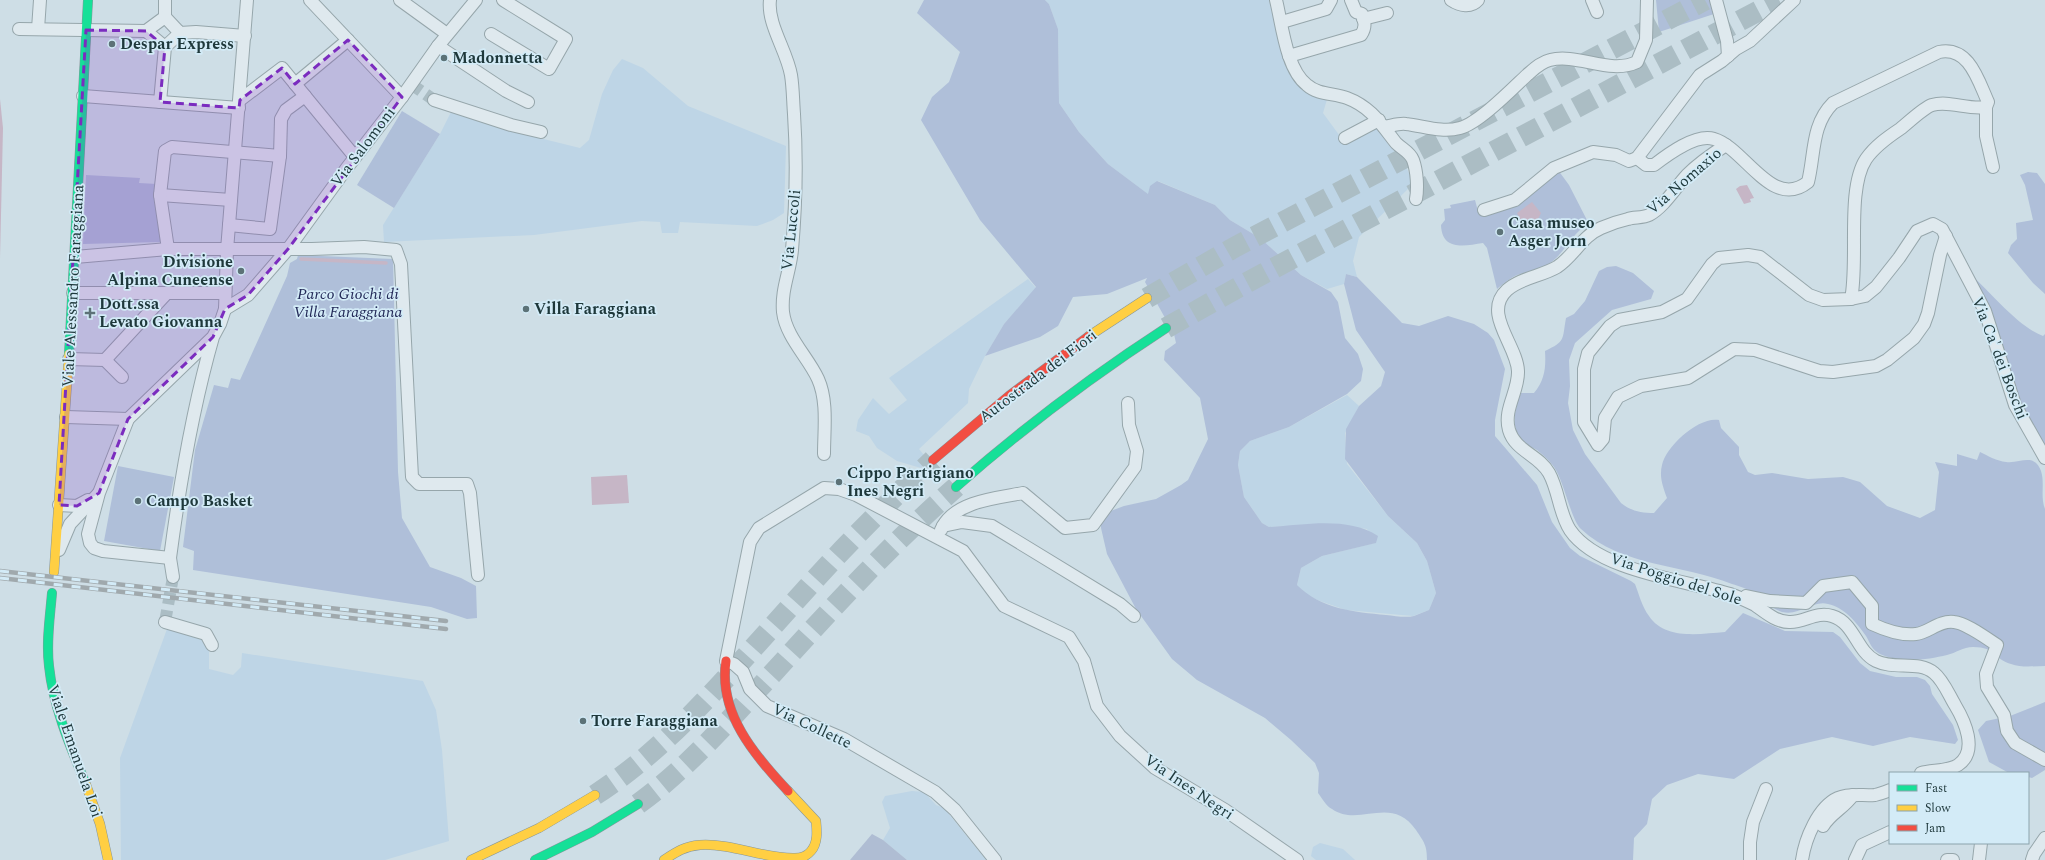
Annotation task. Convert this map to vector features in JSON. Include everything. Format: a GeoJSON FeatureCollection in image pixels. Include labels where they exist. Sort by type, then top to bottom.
{"type":"FeatureCollection","features":[{"type":"Feature","properties":{"kind":"main road","name":"Viale Alessandro Faraggiana"},"geometry":{"type":"LineString","coordinates":[[54,566],[66,417],[88,0]]}},
{"type":"Feature","properties":{"kind":"main road","name":"Autostrada dei Fiori"},"geometry":{"type":"LineString","coordinates":[[933,460],[974,424],[1032,378],[1081,342],[1148,298]]}},
{"type":"Feature","properties":{"kind":"main road","name":"Autostrada dei Fiori"},"geometry":{"type":"LineString","coordinates":[[956,487],[1008,442],[1065,397],[1124,355],[1166,328]]}},
{"type":"Feature","properties":{"kind":"main road","name":"Viale Emanuela Loi"},"geometry":{"type":"LineString","coordinates":[[52,593],[47,638],[48,662],[52,689],[74,754],[106,839],[108,860]]}},
{"type":"Feature","properties":{"kind":"main road"},"geometry":{"type":"LineString","coordinates":[[664,860],[678,849],[706,844],[741,848],[785,858],[802,857],[815,847],[818,835],[816,821],[752,752],[736,723],[728,704],[724,681],[726,661]]}},
{"type":"Feature","properties":{"kind":"main road"},"geometry":{"type":"LineString","coordinates":[[472,860],[539,828],[595,796]]}},
{"type":"Feature","properties":{"kind":"main road"},"geometry":{"type":"LineString","coordinates":[[535,860],[592,832],[638,804]]}},
{"type":"Feature","properties":{"kind":"street"},"geometry":{"type":"LineString","coordinates":[[38,29],[40,0]]}},
{"type":"Feature","properties":{"kind":"street"},"geometry":{"type":"LineString","coordinates":[[165,0],[165,17],[180,33]]}},
{"type":"Feature","properties":{"kind":"street"},"geometry":{"type":"LineString","coordinates":[[173,577],[170,558],[180,478],[200,384],[213,336],[220,324],[225,309],[227,250],[234,152],[240,104],[247,0]]}},
{"type":"Feature","properties":{"kind":"street"},"geometry":{"type":"LineString","coordinates":[[310,0],[402,97]]}},
{"type":"Feature","properties":{"kind":"street"},"geometry":{"type":"LineString","coordinates":[[400,0],[447,34]]}},
{"type":"Feature","properties":{"kind":"street","name":"Via Salomoni"},"geometry":{"type":"LineString","coordinates":[[225,309],[248,295],[293,249],[355,157],[402,97],[447,34],[476,0]]}},
{"type":"Feature","properties":{"kind":"street"},"geometry":{"type":"LineString","coordinates":[[491,34],[549,69],[566,39],[503,0]]}},
{"type":"Feature","properties":{"kind":"street","name":"Via Luccoli"},"geometry":{"type":"LineString","coordinates":[[770,0],[769,8],[776,30],[785,50],[791,76],[795,129],[796,197],[792,252],[783,295],[783,312],[790,330],[818,380],[823,400],[824,454]]}},
{"type":"Feature","properties":{"kind":"street"},"geometry":{"type":"LineString","coordinates":[[1276,0],[1290,56],[1306,85],[1315,90],[1346,98],[1365,106],[1382,123],[1397,144],[1407,151],[1413,160],[1418,191],[1416,199]]}},
{"type":"Feature","properties":{"kind":"street"},"geometry":{"type":"LineString","coordinates":[[1282,22],[1326,9],[1331,0]]}},
{"type":"Feature","properties":{"kind":"street"},"geometry":{"type":"LineString","coordinates":[[1290,56],[1361,35],[1364,30],[1362,14],[1356,12],[1351,0]]}},
{"type":"Feature","properties":{"kind":"street"},"geometry":{"type":"LineString","coordinates":[[1451,0],[1457,4],[1467,6],[1474,4],[1478,0]]}},
{"type":"Feature","properties":{"kind":"street"},"geometry":{"type":"LineString","coordinates":[[1592,0],[1597,12]]}},
{"type":"Feature","properties":{"kind":"street"},"geometry":{"type":"LineString","coordinates":[[1345,138],[1382,123],[1405,124],[1432,130],[1460,128],[1478,117],[1537,67],[1550,60],[1578,61],[1610,66],[1630,65],[1637,62],[1646,40],[1647,0]]}},
{"type":"Feature","properties":{"kind":"street"},"geometry":{"type":"LineString","coordinates":[[1716,0],[1727,41],[1728,56]]}},
{"type":"Feature","properties":{"kind":"street"},"geometry":{"type":"LineString","coordinates":[[1484,210],[1515,200],[1554,168],[1593,152],[1616,155],[1629,161],[1637,158],[1700,75],[1736,49],[1750,41],[1794,0]]}},
{"type":"Feature","properties":{"kind":"street"},"geometry":{"type":"LineString","coordinates":[[1363,19],[1387,12]]}},
{"type":"Feature","properties":{"kind":"street"},"geometry":{"type":"LineString","coordinates":[[20,29],[146,31],[165,17]]}},
{"type":"Feature","properties":{"kind":"street"},"geometry":{"type":"LineString","coordinates":[[146,31],[165,47]]}},
{"type":"Feature","properties":{"kind":"street"},"geometry":{"type":"LineString","coordinates":[[160,102],[165,47],[180,33],[196,32],[244,36]]}},
{"type":"Feature","properties":{"kind":"street"},"geometry":{"type":"LineString","coordinates":[[296,84],[348,40]]}},
{"type":"Feature","properties":{"kind":"street"},"geometry":{"type":"LineString","coordinates":[[438,46],[506,90],[528,102]]}},
{"type":"Feature","properties":{"kind":"street"},"geometry":{"type":"LineString","coordinates":[[1726,145],[1769,183],[1781,189],[1800,189],[1808,182],[1818,125],[1823,113],[1833,103],[1939,52],[1950,50],[1965,58],[1980,81],[1988,102],[1986,107],[1986,136],[1993,168]]}},
{"type":"Feature","properties":{"kind":"street"},"geometry":{"type":"LineString","coordinates":[[83,96],[160,102],[240,104],[282,68],[355,157]]}},
{"type":"Feature","properties":{"kind":"street"},"geometry":{"type":"LineString","coordinates":[[229,225],[270,229],[280,156],[281,119],[286,110],[305,96]]}},
{"type":"Feature","properties":{"kind":"street"},"geometry":{"type":"LineString","coordinates":[[434,100],[511,125],[541,132]]}},
{"type":"Feature","properties":{"kind":"street"},"geometry":{"type":"LineString","coordinates":[[1850,299],[1853,289],[1854,228],[1859,172],[1867,158],[1885,140],[1931,106],[1943,104],[1978,108],[1986,107]]}},
{"type":"Feature","properties":{"kind":"street","name":"Via Nomaxio"},"geometry":{"type":"LineString","coordinates":[[1506,291],[1518,283],[1558,266],[1590,233],[1628,219],[1647,216],[1658,208],[1703,160],[1726,145],[1714,138],[1700,140],[1673,150],[1654,165],[1650,166],[1637,158]]}},
{"type":"Feature","properties":{"kind":"street"},"geometry":{"type":"LineString","coordinates":[[168,249],[160,196],[165,151],[172,147],[196,151],[234,152],[280,156]]}},
{"type":"Feature","properties":{"kind":"street"},"geometry":{"type":"LineString","coordinates":[[160,196],[231,200]]}},
{"type":"Feature","properties":{"kind":"street"},"geometry":{"type":"LineString","coordinates":[[1933,224],[1942,229],[1946,236],[1940,255],[1928,313],[1924,324],[1914,338],[1888,360],[1876,366],[1833,372],[1819,371],[1755,350],[1734,349],[1688,378],[1641,386],[1618,397],[1605,418],[1603,439],[1598,445],[1584,422],[1584,369],[1588,353],[1610,326],[1619,320],[1662,312],[1687,299],[1712,264],[1719,258],[1748,255],[1760,257],[1809,295],[1823,300],[1850,299],[1865,296],[1876,287],[1899,258],[1917,231],[1933,224]]}},
{"type":"Feature","properties":{"kind":"street","name":"Via Ca' dei Boschi"},"geometry":{"type":"LineString","coordinates":[[1946,236],[1985,310],[2015,405],[2045,458]]}},
{"type":"Feature","properties":{"kind":"street"},"geometry":{"type":"LineString","coordinates":[[75,256],[168,249],[227,250],[364,247],[396,250],[401,264],[412,477],[419,484],[467,484],[470,493],[478,575]]}},
{"type":"Feature","properties":{"kind":"street","name":"Via Poggio del Sole"},"geometry":{"type":"LineString","coordinates":[[1506,291],[1499,302],[1498,314],[1500,324],[1513,349],[1519,374],[1508,411],[1509,432],[1516,444],[1543,464],[1550,475],[1569,528],[1579,541],[1627,567],[1730,594],[1757,606],[1774,618],[1789,622],[1818,614],[1832,616],[1848,625],[1865,654],[1870,657],[1879,662],[1892,666],[1924,667],[1935,674],[1961,716],[1968,733],[1968,746],[1966,755],[1958,765],[1926,772]]}},
{"type":"Feature","properties":{"kind":"street"},"geometry":{"type":"LineString","coordinates":[[73,293],[225,293]]}},
{"type":"Feature","properties":{"kind":"street"},"geometry":{"type":"LineString","coordinates":[[142,293],[151,310]]}},
{"type":"Feature","properties":{"kind":"street"},"geometry":{"type":"LineString","coordinates":[[105,360],[167,293]]}},
{"type":"Feature","properties":{"kind":"street"},"geometry":{"type":"LineString","coordinates":[[170,558],[103,551],[94,548],[90,543],[88,534],[99,493],[128,418],[213,336]]}},
{"type":"Feature","properties":{"kind":"street"},"geometry":{"type":"LineString","coordinates":[[69,359],[105,360],[122,377]]}},
{"type":"Feature","properties":{"kind":"street"},"geometry":{"type":"LineString","coordinates":[[940,531],[948,518],[962,508],[1023,493],[1065,528],[1093,525],[1136,467],[1137,451],[1129,425],[1128,403]]}},
{"type":"Feature","properties":{"kind":"street"},"geometry":{"type":"LineString","coordinates":[[66,417],[128,418]]}},
{"type":"Feature","properties":{"kind":"street","name":"Via Ines Negri"},"geometry":{"type":"LineString","coordinates":[[726,661],[750,542],[759,528],[824,488],[839,489],[940,531],[964,551],[1004,606],[1069,637],[1084,661],[1097,706],[1120,736],[1154,768],[1225,810],[1297,860]]}},
{"type":"Feature","properties":{"kind":"street"},"geometry":{"type":"LineString","coordinates":[[59,510],[77,506],[99,493]]}},
{"type":"Feature","properties":{"kind":"street"},"geometry":{"type":"LineString","coordinates":[[54,566],[70,524],[99,493]]}},
{"type":"Feature","properties":{"kind":"street"},"geometry":{"type":"LineString","coordinates":[[59,510],[80,513]]}},
{"type":"Feature","properties":{"kind":"street"},"geometry":{"type":"LineString","coordinates":[[940,531],[962,522],[992,526],[1120,604],[1134,616]]}},
{"type":"Feature","properties":{"kind":"street"},"geometry":{"type":"LineString","coordinates":[[1730,594],[1770,602],[1806,603],[1823,586],[1852,582],[1872,606],[1872,624],[1889,632],[1916,634],[1934,625],[1954,622],[1980,634],[1997,645],[1986,674],[1987,687],[2004,715],[2007,731],[2015,743],[2045,760]]}},
{"type":"Feature","properties":{"kind":"street"},"geometry":{"type":"LineString","coordinates":[[166,622],[206,634],[212,645]]}},
{"type":"Feature","properties":{"kind":"street","name":"Via Collette"},"geometry":{"type":"LineString","coordinates":[[726,661],[734,664],[743,672],[750,689],[767,706],[844,739],[935,792],[955,810],[995,860]]}},
{"type":"Feature","properties":{"kind":"street"},"geometry":{"type":"LineString","coordinates":[[1750,860],[1750,842],[1753,822],[1766,790]]}},
{"type":"Feature","properties":{"kind":"street"},"geometry":{"type":"LineString","coordinates":[[1802,860],[1804,846],[1822,812],[1838,798],[1852,795],[1876,795],[1889,790]]}},
{"type":"Feature","properties":{"kind":"street"},"geometry":{"type":"LineString","coordinates":[[1823,826],[1828,819],[1845,806],[1852,795]]}},
{"type":"Feature","properties":{"kind":"street"},"geometry":{"type":"LineString","coordinates":[[1854,860],[1862,845],[1889,832]]}},
{"type":"Feature","properties":{"kind":"street"},"geometry":{"type":"LineString","coordinates":[[2032,860],[2034,854],[2045,838]]}},
{"type":"Feature","properties":{"kind":"street"},"geometry":{"type":"LineString","coordinates":[[1979,860],[1981,844]]}},
{"type":"Feature","properties":{"kind":"street"},"geometry":{"type":"LineString","coordinates":[[1947,860],[1953,860]]}},
{"type":"Feature","properties":{"kind":"highlighted area"},"geometry":{"type":"Polygon","coordinates":[[[86,30],[146,31],[165,47],[160,102],[239,108],[240,100],[282,68],[295,84],[348,40],[402,97],[288,249],[248,295],[225,309],[213,337],[128,419],[99,493],[77,506],[59,505],[86,30]]]}},
{"type":"Feature","properties":{"kind":"shaded area"},"geometry":{"type":"Polygon","coordinates":[[[1045,0],[1269,0],[1276,30],[1296,72],[1328,96],[1323,113],[1345,143],[1378,127],[1388,144],[1403,161],[1410,175],[1410,187],[1359,237],[1353,261],[1357,277],[1346,274],[1344,284],[1327,289],[1301,275],[1260,238],[1230,220],[1215,205],[1158,181],[1149,195],[1108,164],[1079,132],[1059,103],[1058,29],[1049,4],[1045,0]]]}},
{"type":"Feature","properties":{"kind":"shaded area"},"geometry":{"type":"Polygon","coordinates":[[[622,59],[643,68],[688,106],[786,146],[784,213],[773,220],[757,226],[680,222],[678,233],[662,233],[660,222],[642,221],[534,235],[384,242],[383,225],[440,134],[451,112],[499,128],[580,148],[589,140],[602,94],[613,70],[622,59]]]}},
{"type":"Feature","properties":{"kind":"shaded area"},"geometry":{"type":"Polygon","coordinates":[[[0,99],[3,128],[0,259],[0,99]]]}},
{"type":"Feature","properties":{"kind":"shaded area"},"geometry":{"type":"Polygon","coordinates":[[[1747,185],[1754,198],[1750,199],[1751,202],[1744,204],[1736,189],[1740,186],[1747,185]]]}},
{"type":"Feature","properties":{"kind":"shaded area"},"geometry":{"type":"Polygon","coordinates":[[[1532,202],[1541,213],[1534,222],[1529,225],[1523,225],[1517,213],[1532,202]]]}},
{"type":"Feature","properties":{"kind":"shaded area"},"geometry":{"type":"Polygon","coordinates":[[[1028,279],[1036,288],[1004,324],[985,356],[969,389],[968,403],[919,449],[928,460],[921,468],[897,461],[877,448],[869,436],[856,431],[858,420],[873,398],[889,414],[907,400],[889,378],[1028,279]]]}},
{"type":"Feature","properties":{"kind":"shaded area"},"geometry":{"type":"Polygon","coordinates":[[[1347,395],[1359,406],[1345,433],[1347,464],[1388,516],[1417,543],[1427,561],[1436,593],[1429,610],[1413,616],[1346,610],[1317,600],[1305,594],[1297,585],[1301,568],[1322,556],[1375,543],[1367,529],[1335,524],[1269,527],[1262,523],[1244,497],[1238,465],[1240,451],[1250,441],[1289,427],[1347,395]]]}},
{"type":"Feature","properties":{"kind":"shaded area"},"geometry":{"type":"Polygon","coordinates":[[[627,475],[629,503],[592,505],[591,477],[627,475]]]}},
{"type":"Feature","properties":{"kind":"shaded area"},"geometry":{"type":"Polygon","coordinates":[[[167,629],[187,632],[190,636],[202,639],[209,651],[209,669],[233,675],[241,667],[242,653],[423,681],[436,710],[442,750],[449,841],[385,860],[121,860],[120,758],[167,629]]]}},
{"type":"Feature","properties":{"kind":"shaded area"},"geometry":{"type":"Polygon","coordinates":[[[912,791],[924,792],[936,805],[944,808],[986,860],[907,860],[883,840],[890,828],[882,802],[885,796],[912,791]]]}},
{"type":"Feature","properties":{"kind":"shaded area"},"geometry":{"type":"Polygon","coordinates":[[[872,834],[883,840],[907,860],[850,860],[872,834]]]}},
{"type":"Feature","properties":{"kind":"shaded area"},"geometry":{"type":"Polygon","coordinates":[[[1320,843],[1343,849],[1355,860],[1316,860],[1311,856],[1313,847],[1320,843]]]}},
{"type":"Feature","properties":{"kind":"green space"},"geometry":{"type":"Polygon","coordinates":[[[924,0],[1045,0],[1049,4],[1058,29],[1059,103],[1079,132],[1108,164],[1148,194],[1150,186],[1157,181],[1215,205],[1230,220],[1260,238],[1301,275],[1331,292],[1338,302],[1345,338],[1358,354],[1363,369],[1361,381],[1347,394],[1289,427],[1250,441],[1240,451],[1238,465],[1244,497],[1262,523],[1269,527],[1325,523],[1340,524],[1366,530],[1378,536],[1376,543],[1322,556],[1301,568],[1297,585],[1306,593],[1327,604],[1350,611],[1408,617],[1429,610],[1436,593],[1427,561],[1417,543],[1388,516],[1345,459],[1346,429],[1359,406],[1381,386],[1385,372],[1356,330],[1344,284],[1346,274],[1357,277],[1402,323],[1419,326],[1448,316],[1474,324],[1488,333],[1494,340],[1505,369],[1495,420],[1495,436],[1537,485],[1552,522],[1570,548],[1580,556],[1635,584],[1644,609],[1656,624],[1664,629],[1683,634],[1725,632],[1743,613],[1785,631],[1833,632],[1840,637],[1860,663],[1870,671],[1896,677],[1917,677],[1925,680],[1930,686],[1932,694],[1953,725],[1958,740],[1955,744],[1910,737],[1873,746],[1832,737],[1780,749],[1734,779],[1698,774],[1667,785],[1652,799],[1647,824],[1634,838],[1633,860],[1427,860],[1426,847],[1416,830],[1406,820],[1396,814],[1342,814],[1330,808],[1318,793],[1319,773],[1315,763],[1291,740],[1265,718],[1197,680],[1172,659],[1136,609],[1107,554],[1101,524],[1108,512],[1124,506],[1156,499],[1188,480],[1208,439],[1200,398],[1164,360],[1165,351],[1176,343],[1174,334],[1145,282],[1147,278],[1107,294],[1073,297],[1058,326],[1040,337],[985,356],[1004,324],[1036,287],[980,220],[921,120],[932,97],[949,82],[960,52],[917,13],[924,0]]]}},
{"type":"Feature","properties":{"kind":"green space"},"geometry":{"type":"Polygon","coordinates":[[[1656,0],[1714,0],[1714,14],[1659,32],[1656,0]]]}},
{"type":"Feature","properties":{"kind":"green space"},"geometry":{"type":"Polygon","coordinates":[[[402,111],[440,134],[394,208],[357,185],[402,111]]]}},
{"type":"Feature","properties":{"kind":"green space"},"geometry":{"type":"Polygon","coordinates":[[[1558,170],[1569,185],[1589,224],[1573,237],[1556,259],[1538,269],[1514,276],[1497,289],[1487,248],[1483,243],[1455,245],[1445,239],[1442,233],[1441,225],[1445,220],[1444,209],[1451,208],[1450,205],[1475,200],[1479,215],[1500,210],[1558,170]]]}},
{"type":"Feature","properties":{"kind":"green space"},"geometry":{"type":"Polygon","coordinates":[[[2028,172],[2037,173],[2045,184],[2045,294],[2033,283],[2008,253],[2011,245],[2017,239],[2016,223],[2033,220],[2025,185],[2020,175],[2028,172]]]}},
{"type":"Feature","properties":{"kind":"green space"},"geometry":{"type":"Polygon","coordinates":[[[86,175],[140,178],[139,183],[157,184],[161,242],[83,244],[86,175]]]}},
{"type":"Feature","properties":{"kind":"green space","name":"Parco Giochi di Villa Faraggiana"},"geometry":{"type":"Polygon","coordinates":[[[298,255],[393,259],[398,472],[402,518],[430,567],[461,578],[476,586],[477,618],[467,619],[431,607],[193,570],[194,551],[183,547],[195,450],[214,385],[228,388],[231,378],[240,380],[287,276],[290,263],[297,259],[298,255]]]}},
{"type":"Feature","properties":{"kind":"green space"},"geometry":{"type":"Polygon","coordinates":[[[1616,266],[1633,273],[1654,291],[1651,299],[1612,310],[1575,343],[1569,360],[1570,386],[1568,403],[1573,430],[1585,454],[1621,503],[1636,511],[1654,513],[1667,498],[1661,478],[1662,465],[1665,457],[1670,449],[1684,434],[1693,427],[1711,420],[1719,420],[1721,428],[1739,447],[1739,455],[1748,472],[1755,475],[1772,473],[1808,479],[1843,477],[1860,482],[1887,506],[1920,518],[1935,510],[1939,472],[1935,462],[1957,466],[1957,454],[1977,460],[1980,452],[2003,461],[2011,462],[2031,460],[2038,465],[2041,471],[2045,509],[2045,666],[2015,665],[2005,662],[1987,649],[1973,647],[1947,655],[1914,660],[1888,657],[1875,650],[1854,621],[1839,608],[1822,603],[1795,612],[1782,612],[1767,604],[1754,593],[1746,589],[1713,577],[1634,558],[1615,551],[1597,541],[1581,529],[1574,517],[1558,473],[1548,460],[1537,450],[1524,443],[1518,436],[1515,417],[1521,393],[1534,393],[1538,388],[1543,378],[1545,368],[1545,351],[1557,345],[1562,339],[1566,318],[1574,314],[1585,301],[1599,271],[1607,267],[1616,266]]]}},
{"type":"Feature","properties":{"kind":"green space"},"geometry":{"type":"Polygon","coordinates":[[[1970,274],[2024,325],[2043,336],[2045,334],[2045,447],[2029,424],[2013,388],[1992,311],[1970,274]]]}},
{"type":"Feature","properties":{"kind":"green space"},"geometry":{"type":"Polygon","coordinates":[[[118,466],[174,477],[160,551],[104,541],[118,466]]]}},
{"type":"Feature","properties":{"kind":"green space"},"geometry":{"type":"Polygon","coordinates":[[[2045,702],[2045,770],[2032,778],[2029,777],[2029,772],[2007,772],[1989,762],[1978,730],[1986,721],[2010,716],[2045,702]]]}},
{"type":"Feature","properties":{"kind":"waterway"},"geometry":{"type":"LineString","coordinates":[[301,259],[386,263]]}},
{"type":"Feature","properties":{"kind":"tunnel"},"geometry":{"type":"LineString","coordinates":[[1147,298],[1235,247],[1705,0]]}},
{"type":"Feature","properties":{"kind":"tunnel"},"geometry":{"type":"LineString","coordinates":[[1166,328],[1246,283],[1779,0]]}},
{"type":"Feature","properties":{"kind":"tunnel"},"geometry":{"type":"LineString","coordinates":[[411,84],[434,100]]}},
{"type":"Feature","properties":{"kind":"tunnel"},"geometry":{"type":"LineString","coordinates":[[595,795],[623,775],[675,731],[699,707],[808,587],[878,513],[933,460]]}},
{"type":"Feature","properties":{"kind":"tunnel"},"geometry":{"type":"LineString","coordinates":[[638,804],[657,790],[692,758],[741,708],[862,577],[908,531],[956,487]]}},
{"type":"Feature","properties":{"kind":"tunnel"},"geometry":{"type":"LineString","coordinates":[[165,622],[173,577]]}},
{"type":"Feature","properties":{"kind":"railway"},"geometry":{"type":"LineString","coordinates":[[0,571],[446,621]]}},
{"type":"Feature","properties":{"kind":"railway"},"geometry":{"type":"LineString","coordinates":[[0,578],[446,629]]}},
{"type":"Feature","properties":{"kind":"traffic: fast"},"geometry":{"type":"LineString","coordinates":[[69,354],[88,0]]}},
{"type":"Feature","properties":{"kind":"traffic: fast"},"geometry":{"type":"LineString","coordinates":[[956,487],[1006,444],[1058,404],[1111,365],[1166,328]]}},
{"type":"Feature","properties":{"kind":"traffic: fast"},"geometry":{"type":"LineString","coordinates":[[52,593],[48,648],[51,681],[63,726],[85,782]]}},
{"type":"Feature","properties":{"kind":"traffic: fast"},"geometry":{"type":"LineString","coordinates":[[535,860],[592,832],[638,804]]}},
{"type":"Feature","properties":{"kind":"traffic: slow"},"geometry":{"type":"LineString","coordinates":[[1089,336],[1147,298]]}},
{"type":"Feature","properties":{"kind":"traffic: slow"},"geometry":{"type":"LineString","coordinates":[[54,572],[69,354]]}},
{"type":"Feature","properties":{"kind":"traffic: slow"},"geometry":{"type":"LineString","coordinates":[[85,782],[100,824],[108,860]]}},
{"type":"Feature","properties":{"kind":"traffic: slow"},"geometry":{"type":"LineString","coordinates":[[664,860],[685,848],[700,845],[724,846],[784,858],[797,858],[806,855],[811,851],[816,841],[816,821],[788,791]]}},
{"type":"Feature","properties":{"kind":"traffic: slow"},"geometry":{"type":"LineString","coordinates":[[471,860],[539,828],[595,795]]}},
{"type":"Feature","properties":{"kind":"traffic: jam"},"geometry":{"type":"LineString","coordinates":[[933,460],[1010,395],[1089,336]]}},
{"type":"Feature","properties":{"kind":"traffic: jam"},"geometry":{"type":"LineString","coordinates":[[726,661],[725,680],[733,716],[752,748],[788,791]]}},
{"type":"Feature","properties":{"kind":"place","name":"Despar Express"},"geometry":{"type":"Point","coordinates":[112,44]}},
{"type":"Feature","properties":{"kind":"place","name":"Madonnetta"},"geometry":{"type":"Point","coordinates":[444,58]}},
{"type":"Feature","properties":{"kind":"place","name":"Casa museo Asger Jorn"},"geometry":{"type":"Point","coordinates":[1500,232]}},
{"type":"Feature","properties":{"kind":"place","name":"Divisione Alpina Cuneense"},"geometry":{"type":"Point","coordinates":[241,271]}},
{"type":"Feature","properties":{"kind":"place","name":"Villa Faraggiana"},"geometry":{"type":"Point","coordinates":[526,309]}},
{"type":"Feature","properties":{"kind":"place","name":"Dott.ssa Levato Giovanna"},"geometry":{"type":"Point","coordinates":[90,313]}},
{"type":"Feature","properties":{"kind":"place","name":"Cippo Partigiano Ines Negri"},"geometry":{"type":"Point","coordinates":[839,482]}},
{"type":"Feature","properties":{"kind":"place","name":"Campo Basket"},"geometry":{"type":"Point","coordinates":[138,501]}},
{"type":"Feature","properties":{"kind":"place","name":"Torre Faraggiana"},"geometry":{"type":"Point","coordinates":[583,721]}}]}
